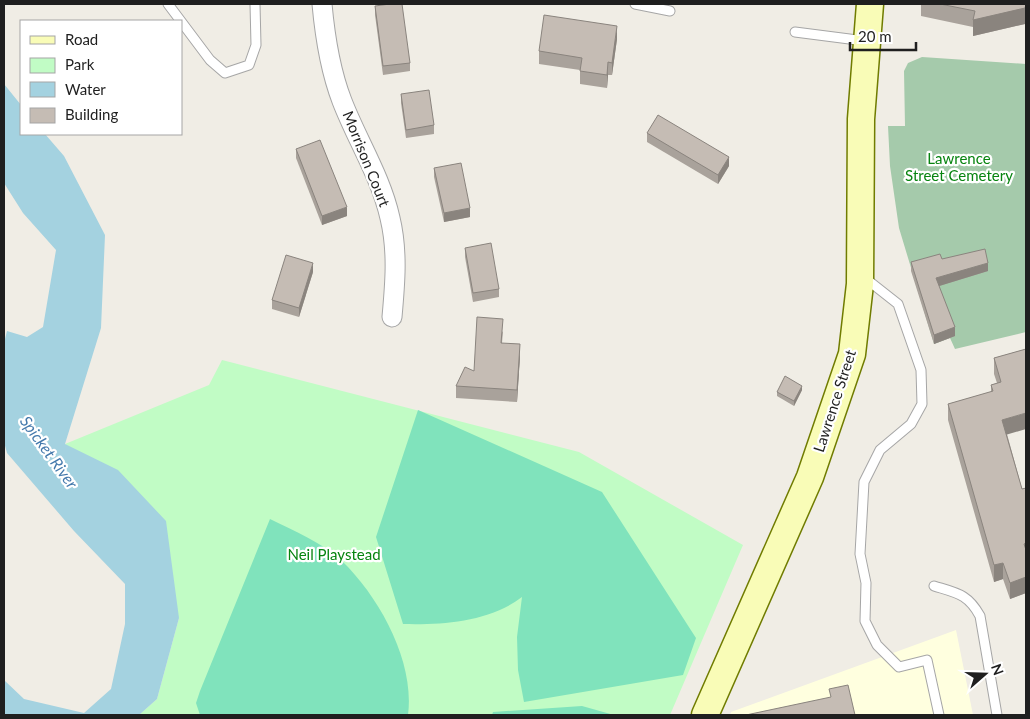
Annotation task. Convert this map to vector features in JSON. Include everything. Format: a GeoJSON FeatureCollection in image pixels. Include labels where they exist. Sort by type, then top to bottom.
{"type":"FeatureCollection","features":[{"type":"Feature","properties":{"kind":"main road","name":"Lawrence Street"},"geometry":{"type":"LineString","coordinates":[[705,715],[810,477],[852,354],[860,274],[861,119],[870,4]]}},
{"type":"Feature","properties":{"kind":"street","name":"Morrison Court"},"geometry":{"type":"LineString","coordinates":[[322,4],[326,43],[342,100],[374,172],[390,217],[396,260],[392,317]]}},
{"type":"Feature","properties":{"kind":"lane"},"geometry":{"type":"LineString","coordinates":[[168,4],[180,20]]}},
{"type":"Feature","properties":{"kind":"lane"},"geometry":{"type":"LineString","coordinates":[[182,23],[210,60],[225,73],[249,65],[256,45],[255,4]]}},
{"type":"Feature","properties":{"kind":"lane"},"geometry":{"type":"LineString","coordinates":[[636,4],[670,11]]}},
{"type":"Feature","properties":{"kind":"lane"},"geometry":{"type":"LineString","coordinates":[[795,32],[866,42]]}},
{"type":"Feature","properties":{"kind":"lane"},"geometry":{"type":"LineString","coordinates":[[860,274],[898,304],[921,370],[922,404],[911,424],[880,450],[864,482],[860,554],[866,583],[865,621],[877,645],[900,667],[927,660],[940,715]]}},
{"type":"Feature","properties":{"kind":"lane"},"geometry":{"type":"LineString","coordinates":[[934,586],[962,595],[972,602],[980,616],[997,715]]}},
{"type":"Feature","properties":{"kind":"shaded area"},"geometry":{"type":"Polygon","coordinates":[[[956,630],[973,715],[730,715],[731,712],[956,630]]]}},
{"type":"Feature","properties":{"kind":"green space","name":"Lawrence Street Cemetery"},"geometry":{"type":"Polygon","coordinates":[[[922,57],[1026,64],[1026,332],[955,349],[950,338],[934,344],[899,228],[890,166],[888,126],[905,126],[904,71],[908,63],[922,57]]]}},
{"type":"Feature","properties":{"kind":"green space","name":"Neil Playstead"},"geometry":{"type":"Polygon","coordinates":[[[222,360],[579,452],[743,545],[670,715],[139,715],[157,699],[179,618],[65,444],[209,385],[222,360]]]}},
{"type":"Feature","properties":{"kind":"green space"},"geometry":{"type":"Polygon","coordinates":[[[418,410],[602,492],[696,638],[683,675],[524,702],[518,670],[517,637],[522,597],[495,612],[481,617],[434,624],[403,624],[376,537],[418,410]]]}},
{"type":"Feature","properties":{"kind":"green space"},"geometry":{"type":"Polygon","coordinates":[[[270,519],[326,549],[342,561],[369,593],[392,632],[400,653],[409,695],[408,715],[200,715],[196,703],[200,691],[270,519]]]}},
{"type":"Feature","properties":{"kind":"green space"},"geometry":{"type":"Polygon","coordinates":[[[582,706],[614,715],[492,715],[493,712],[582,706]]]}},
{"type":"Feature","properties":{"kind":"water","name":"Spicket River"},"geometry":{"type":"Polygon","coordinates":[[[4,84],[20,104],[20,135],[46,135],[64,156],[105,235],[101,328],[65,444],[118,470],[166,521],[179,618],[157,699],[139,715],[4,715],[4,680],[24,699],[84,713],[111,689],[125,624],[125,584],[74,531],[7,453],[4,442],[4,343],[7,331],[27,337],[43,327],[56,250],[23,213],[4,183],[4,84]]]}},
{"type":"Feature","properties":{"kind":"building"},"geometry":{"type":"Polygon","coordinates":[[[402,4],[410,63],[383,66],[375,6],[402,4]]]}},
{"type":"Feature","properties":{"kind":"building"},"geometry":{"type":"Polygon","coordinates":[[[940,4],[1026,4],[1025,8],[973,20],[975,11],[940,4]]]}},
{"type":"Feature","properties":{"kind":"building"},"geometry":{"type":"Polygon","coordinates":[[[544,15],[617,26],[612,63],[608,62],[607,75],[580,71],[582,58],[539,51],[544,15]]]}},
{"type":"Feature","properties":{"kind":"building"},"geometry":{"type":"Polygon","coordinates":[[[429,90],[434,125],[406,130],[401,94],[429,90]]]}},
{"type":"Feature","properties":{"kind":"building"},"geometry":{"type":"Polygon","coordinates":[[[658,115],[729,157],[718,175],[647,133],[658,115]]]}},
{"type":"Feature","properties":{"kind":"building"},"geometry":{"type":"Polygon","coordinates":[[[320,140],[347,207],[322,216],[296,149],[320,140]]]}},
{"type":"Feature","properties":{"kind":"building"},"geometry":{"type":"Polygon","coordinates":[[[461,163],[470,208],[444,213],[434,168],[461,163]]]}},
{"type":"Feature","properties":{"kind":"building"},"geometry":{"type":"Polygon","coordinates":[[[491,243],[499,289],[473,293],[465,248],[491,243]]]}},
{"type":"Feature","properties":{"kind":"building"},"geometry":{"type":"Polygon","coordinates":[[[985,249],[988,263],[936,278],[955,327],[934,335],[911,262],[940,254],[942,259],[985,249]]]}},
{"type":"Feature","properties":{"kind":"building"},"geometry":{"type":"Polygon","coordinates":[[[286,255],[313,263],[299,308],[272,300],[286,255]]]}},
{"type":"Feature","properties":{"kind":"building"},"geometry":{"type":"Polygon","coordinates":[[[477,317],[503,319],[501,343],[520,344],[517,390],[456,386],[465,367],[474,371],[477,317]]]}},
{"type":"Feature","properties":{"kind":"building"},"geometry":{"type":"Polygon","coordinates":[[[1026,349],[1026,413],[1002,420],[1022,489],[1026,488],[1026,543],[1024,544],[1026,550],[1026,577],[1010,583],[1003,563],[994,565],[948,404],[993,391],[991,385],[1001,382],[994,358],[1026,349]]]}},
{"type":"Feature","properties":{"kind":"building"},"geometry":{"type":"Polygon","coordinates":[[[785,376],[802,386],[794,401],[777,392],[785,376]]]}},
{"type":"Feature","properties":{"kind":"building"},"geometry":{"type":"Polygon","coordinates":[[[848,685],[855,715],[746,715],[831,697],[829,689],[848,685]]]}}]}
